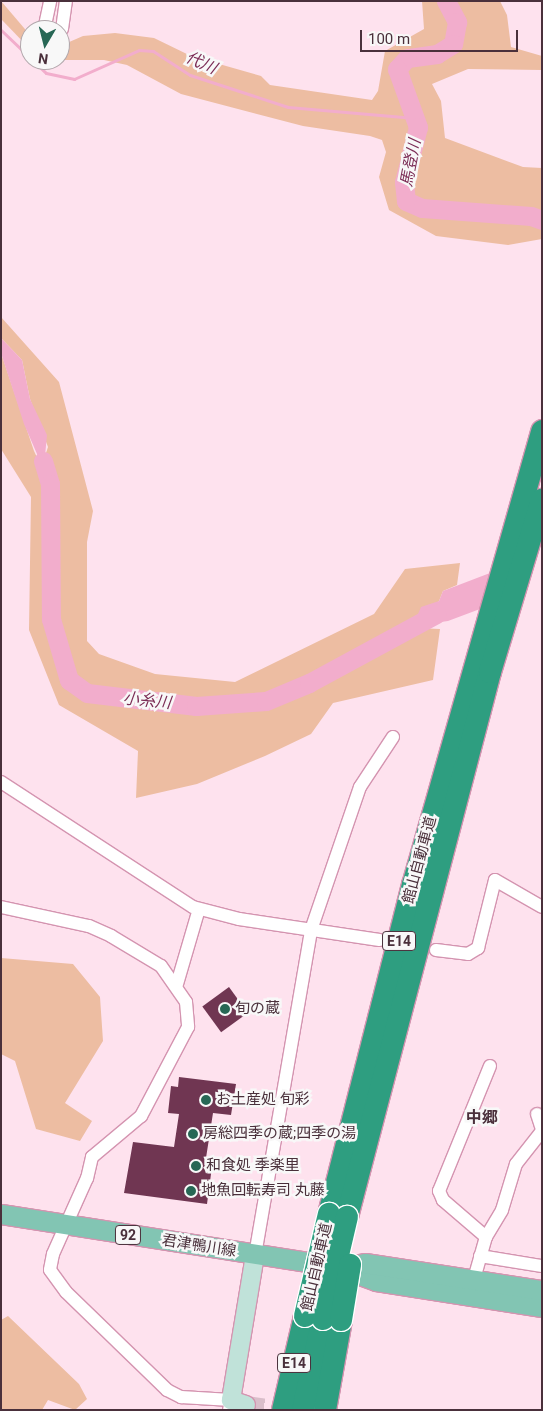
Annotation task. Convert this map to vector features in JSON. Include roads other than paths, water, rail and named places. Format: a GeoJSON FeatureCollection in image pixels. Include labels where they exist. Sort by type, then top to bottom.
{"type":"FeatureCollection","features":[{"type":"Feature","properties":{"kind":"highway","name":"館山自動車道"},"geometry":{"type":"LineString","coordinates":[[345,1216],[384,1073],[542,431]]}},
{"type":"Feature","properties":{"kind":"highway","name":"館山自動車道"},"geometry":{"type":"LineString","coordinates":[[303,1410],[345,1216],[482,671],[542,500]]}},
{"type":"Feature","properties":{"kind":"highway"},"geometry":{"type":"LineString","coordinates":[[325,1410],[323,1318],[345,1216]]}},
{"type":"Feature","properties":{"kind":"highway","name":"館山自動車道"},"geometry":{"type":"LineString","coordinates":[[283,1410],[323,1318]]}},
{"type":"Feature","properties":{"kind":"main road","name":"君津鴨川線"},"geometry":{"type":"LineString","coordinates":[[1,1214],[338,1267],[376,1280],[542,1307]]}},
{"type":"Feature","properties":{"kind":"main road","name":"君津鴨川線"},"geometry":{"type":"LineString","coordinates":[[338,1267],[365,1264],[542,1290]]}},
{"type":"Feature","properties":{"kind":"street"},"geometry":{"type":"LineString","coordinates":[[46,20],[50,1]]}},
{"type":"Feature","properties":{"kind":"street"},"geometry":{"type":"LineString","coordinates":[[63,20],[66,1]]}},
{"type":"Feature","properties":{"kind":"street"},"geometry":{"type":"LineString","coordinates":[[1,907],[89,926],[138,950],[177,984],[186,1002],[188,1027],[141,1116],[92,1158],[65,1224],[50,1270],[66,1292],[167,1390],[180,1397],[235,1405],[255,1255],[311,930],[360,788],[393,737]]}},
{"type":"Feature","properties":{"kind":"street"},"geometry":{"type":"LineString","coordinates":[[1,782],[199,909],[311,930],[379,940]]}},
{"type":"Feature","properties":{"kind":"street"},"geometry":{"type":"LineString","coordinates":[[436,950],[468,954],[478,948],[495,880],[542,907]]}},
{"type":"Feature","properties":{"kind":"street"},"geometry":{"type":"LineString","coordinates":[[177,984],[199,909]]}},
{"type":"Feature","properties":{"kind":"street"},"geometry":{"type":"LineString","coordinates":[[486,1237],[444,1200],[439,1191],[490,1066]]}},
{"type":"Feature","properties":{"kind":"street"},"geometry":{"type":"LineString","coordinates":[[474,1279],[486,1237],[502,1210],[516,1164],[542,1130],[537,1114]]}},
{"type":"Feature","properties":{"kind":"street"},"geometry":{"type":"LineString","coordinates":[[480,1256],[542,1266]]}},
{"type":"Feature","properties":{"kind":"waterway","name":"馬登川"},"geometry":{"type":"LineString","coordinates":[[446,1],[457,22],[453,44],[437,54],[407,58],[397,69],[418,127],[404,182],[406,201],[422,208],[531,216],[542,220]]}},
{"type":"Feature","properties":{"kind":"waterway","name":"代川"},"geometry":{"type":"LineString","coordinates":[[1,30],[46,73],[74,79],[139,50],[153,51],[190,75],[288,107],[415,118]]}},
{"type":"Feature","properties":{"kind":"waterway","name":"小糸川"},"geometry":{"type":"LineString","coordinates":[[43,461],[50,484],[51,619],[69,680],[87,693],[196,706],[266,701],[309,683],[436,614]]}},
{"type":"Feature","properties":{"kind":"tunnel"},"geometry":{"type":"LineString","coordinates":[[246,1405],[281,1410]]}},
{"type":"Feature","properties":{"kind":"place","name":"旬の蔵"},"geometry":{"type":"Point","coordinates":[225,1009]}},
{"type":"Feature","properties":{"kind":"place","name":"お土産処 旬彩"},"geometry":{"type":"Point","coordinates":[206,1100]}},
{"type":"Feature","properties":{"kind":"place","name":"房総四季の蔵;四季の湯"},"geometry":{"type":"Point","coordinates":[193,1134]}},
{"type":"Feature","properties":{"kind":"place","name":"和食処 季楽里"},"geometry":{"type":"Point","coordinates":[196,1166]}},
{"type":"Feature","properties":{"kind":"place","name":"地魚回転寿司 丸藤"},"geometry":{"type":"Point","coordinates":[191,1191]}},
{"type":"Feature","properties":{"kind":"district","name":"中郷"},"geometry":{"type":"Point","coordinates":[482,1118]}}]}
